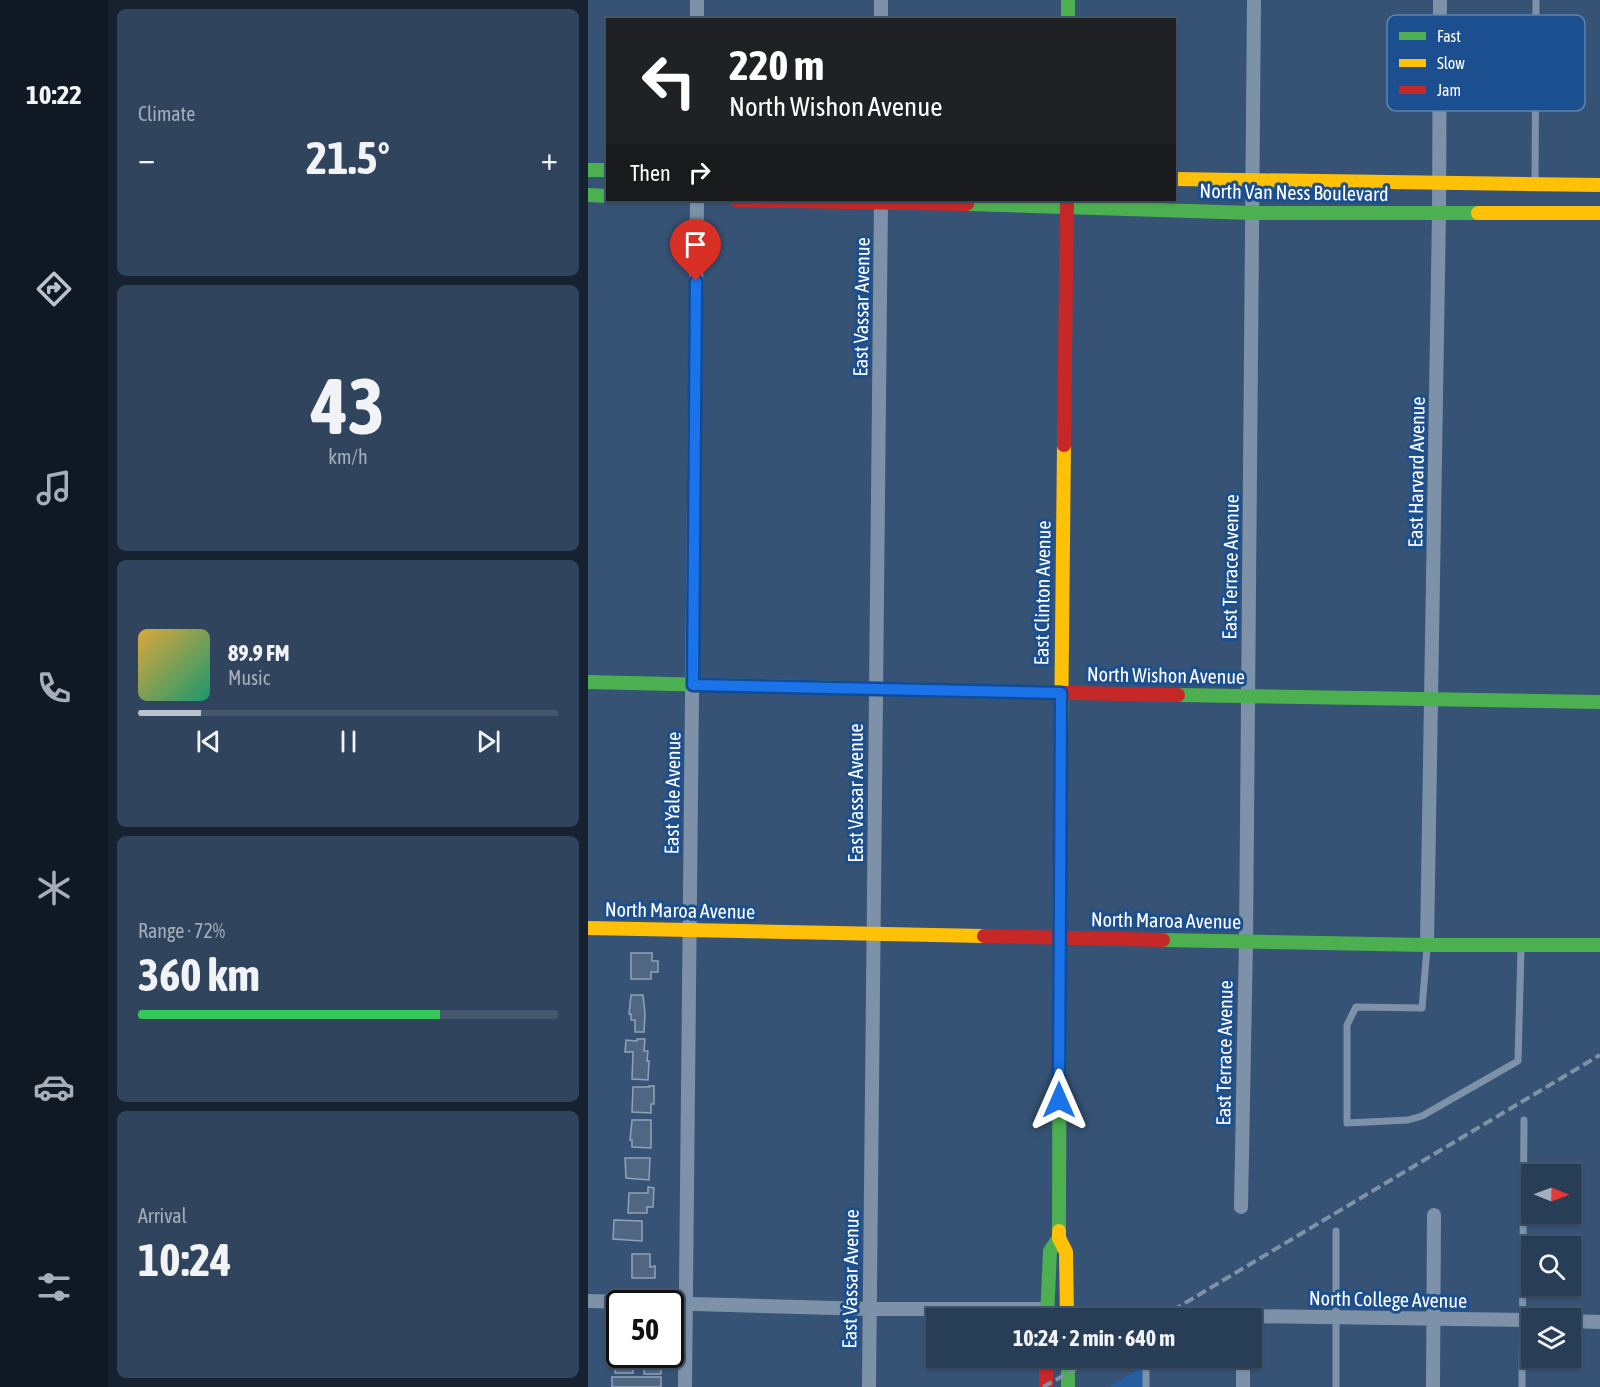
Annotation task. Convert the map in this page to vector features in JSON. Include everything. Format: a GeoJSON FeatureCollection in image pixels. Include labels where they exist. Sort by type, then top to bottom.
{"type":"FeatureCollection","features":[{"type":"Feature","properties":{"kind":"main road"},"geometry":{"type":"LineString","coordinates":[[1068,0],[1068,18]]}},
{"type":"Feature","properties":{"kind":"main road"},"geometry":{"type":"LineString","coordinates":[[588,170],[606,170]]}},
{"type":"Feature","properties":{"kind":"main road","name":"North Van Ness Boulevard"},"geometry":{"type":"LineString","coordinates":[[1176,179],[1600,185]]}},
{"type":"Feature","properties":{"kind":"main road"},"geometry":{"type":"LineString","coordinates":[[588,195],[606,196]]}},
{"type":"Feature","properties":{"kind":"main road","name":"North Van Ness Boulevard"},"geometry":{"type":"LineString","coordinates":[[881,201],[1067,203],[1253,213],[1600,213]]}},
{"type":"Feature","properties":{"kind":"main road","name":"East Clinton Avenue"},"geometry":{"type":"LineString","coordinates":[[1067,203],[1061,693],[1059,1238],[1066,1252],[1067,1308]]}},
{"type":"Feature","properties":{"kind":"main road","name":"North Wishon Avenue"},"geometry":{"type":"LineString","coordinates":[[588,682],[875,690],[1600,702]]}},
{"type":"Feature","properties":{"kind":"main road","name":"North Maroa Avenue"},"geometry":{"type":"LineString","coordinates":[[588,928],[1427,945],[1600,945]]}},
{"type":"Feature","properties":{"kind":"main road","name":"East Clinton Avenue"},"geometry":{"type":"LineString","coordinates":[[1050,1308],[1050,1251],[1059,1238]]}},
{"type":"Feature","properties":{"kind":"main road"},"geometry":{"type":"LineString","coordinates":[[1046,1368],[1046,1387]]}},
{"type":"Feature","properties":{"kind":"street"},"geometry":{"type":"LineString","coordinates":[[697,0],[697,18]]}},
{"type":"Feature","properties":{"kind":"street"},"geometry":{"type":"LineString","coordinates":[[881,0],[881,18]]}},
{"type":"Feature","properties":{"kind":"street","name":"East Terrace Avenue"},"geometry":{"type":"LineString","coordinates":[[1241,1207],[1246,941],[1254,0]]}},
{"type":"Feature","properties":{"kind":"street","name":"East Harvard Avenue"},"geometry":{"type":"LineString","coordinates":[[1440,0],[1440,15]]}},
{"type":"Feature","properties":{"kind":"street","name":"East Harvard Avenue"},"geometry":{"type":"LineString","coordinates":[[1427,945],[1439,111]]}},
{"type":"Feature","properties":{"kind":"street","name":"East Yale Avenue"},"geometry":{"type":"LineString","coordinates":[[684,1387],[697,201]]}},
{"type":"Feature","properties":{"kind":"street","name":"East Vassar Avenue"},"geometry":{"type":"LineString","coordinates":[[869,1387],[881,201]]}},
{"type":"Feature","properties":{"kind":"street"},"geometry":{"type":"LineString","coordinates":[[1433,1387],[1434,1215]]}},
{"type":"Feature","properties":{"kind":"street"},"geometry":{"type":"LineString","coordinates":[[588,1301],[926,1311]]}},
{"type":"Feature","properties":{"kind":"street","name":"North College Avenue"},"geometry":{"type":"LineString","coordinates":[[1262,1317],[1521,1320]]}},
{"type":"Feature","properties":{"kind":"street"},"geometry":{"type":"LineString","coordinates":[[1581,1321],[1600,1322]]}},
{"type":"Feature","properties":{"kind":"street"},"geometry":{"type":"LineString","coordinates":[[1243,1368],[1243,1387]]}},
{"type":"Feature","properties":{"kind":"lane"},"geometry":{"type":"LineString","coordinates":[[1536,0],[1536,15]]}},
{"type":"Feature","properties":{"kind":"lane"},"geometry":{"type":"LineString","coordinates":[[1535,111],[1535,185]]}},
{"type":"Feature","properties":{"kind":"lane"},"geometry":{"type":"LineString","coordinates":[[1427,945],[1422,1008],[1356,1007],[1347,1025],[1347,1124],[1408,1120],[1422,1116],[1518,1061],[1521,945]]}},
{"type":"Feature","properties":{"kind":"lane"},"geometry":{"type":"LineString","coordinates":[[1524,1120],[1527,1308]]}},
{"type":"Feature","properties":{"kind":"lane"},"geometry":{"type":"LineString","coordinates":[[1336,1231],[1336,1387]]}},
{"type":"Feature","properties":{"kind":"lane"},"geometry":{"type":"LineString","coordinates":[[1146,1368],[1146,1387]]}},
{"type":"Feature","properties":{"kind":"lane"},"geometry":{"type":"LineString","coordinates":[[1522,1387],[1523,1368]]}},
{"type":"Feature","properties":{"kind":"shaded area"},"geometry":{"type":"Polygon","coordinates":[[[1140,1368],[1143,1368],[1143,1387],[1109,1387],[1140,1368]]]}},
{"type":"Feature","properties":{"kind":"building"},"geometry":{"type":"Polygon","coordinates":[[[631,953],[652,953],[652,961],[658,961],[658,972],[651,972],[651,979],[631,979],[631,953]]]}},
{"type":"Feature","properties":{"kind":"building"},"geometry":{"type":"Polygon","coordinates":[[[631,995],[643,995],[644,1032],[635,1032],[635,1020],[631,1020],[631,1014],[629,1014],[631,995]]]}},
{"type":"Feature","properties":{"kind":"building"},"geometry":{"type":"Polygon","coordinates":[[[637,1039],[645,1039],[644,1051],[648,1051],[647,1061],[649,1061],[648,1080],[632,1079],[633,1052],[625,1052],[626,1040],[637,1041],[637,1039]]]}},
{"type":"Feature","properties":{"kind":"building"},"geometry":{"type":"Polygon","coordinates":[[[654,1086],[654,1104],[651,1104],[651,1113],[632,1112],[633,1087],[654,1086]]]}},
{"type":"Feature","properties":{"kind":"building"},"geometry":{"type":"Polygon","coordinates":[[[632,1120],[651,1120],[651,1148],[632,1147],[632,1140],[630,1140],[632,1120]]]}},
{"type":"Feature","properties":{"kind":"building"},"geometry":{"type":"Polygon","coordinates":[[[625,1158],[650,1158],[649,1180],[626,1178],[625,1158]]]}},
{"type":"Feature","properties":{"kind":"building"},"geometry":{"type":"Polygon","coordinates":[[[648,1187],[654,1188],[653,1207],[647,1207],[647,1213],[628,1213],[629,1193],[648,1193],[648,1187]]]}},
{"type":"Feature","properties":{"kind":"building"},"geometry":{"type":"Polygon","coordinates":[[[614,1220],[642,1221],[642,1241],[613,1239],[614,1220]]]}},
{"type":"Feature","properties":{"kind":"building"},"geometry":{"type":"Polygon","coordinates":[[[632,1254],[650,1254],[650,1267],[655,1266],[655,1278],[632,1278],[632,1254]]]}},
{"type":"Feature","properties":{"kind":"building"},"geometry":{"type":"Polygon","coordinates":[[[615,1368],[633,1368],[633,1373],[615,1373],[615,1368]]]}},
{"type":"Feature","properties":{"kind":"building"},"geometry":{"type":"Polygon","coordinates":[[[644,1368],[661,1368],[661,1374],[644,1374],[644,1368]]]}},
{"type":"Feature","properties":{"kind":"building"},"geometry":{"type":"Polygon","coordinates":[[[612,1377],[661,1377],[661,1387],[612,1387],[612,1377]]]}},
{"type":"Feature","properties":{"kind":"railway"},"geometry":{"type":"LineString","coordinates":[[1177,1308],[1600,1055]]}},
{"type":"Feature","properties":{"kind":"railway"},"geometry":{"type":"LineString","coordinates":[[1043,1387],[1077,1368]]}},
{"type":"Feature","properties":{"kind":"traffic: fast"},"geometry":{"type":"LineString","coordinates":[[1068,0],[1068,18]]}},
{"type":"Feature","properties":{"kind":"traffic: fast"},"geometry":{"type":"LineString","coordinates":[[588,170],[606,170]]}},
{"type":"Feature","properties":{"kind":"traffic: fast"},"geometry":{"type":"LineString","coordinates":[[588,195],[606,196]]}},
{"type":"Feature","properties":{"kind":"traffic: fast"},"geometry":{"type":"LineString","coordinates":[[967,204],[1253,213],[1478,213]]}},
{"type":"Feature","properties":{"kind":"traffic: fast"},"geometry":{"type":"LineString","coordinates":[[588,682],[1013,692]]}},
{"type":"Feature","properties":{"kind":"traffic: fast"},"geometry":{"type":"LineString","coordinates":[[1178,695],[1600,702]]}},
{"type":"Feature","properties":{"kind":"traffic: fast"},"geometry":{"type":"LineString","coordinates":[[1059,1231],[1060,834]]}},
{"type":"Feature","properties":{"kind":"traffic: fast"},"geometry":{"type":"LineString","coordinates":[[1163,940],[1427,945],[1600,945]]}},
{"type":"Feature","properties":{"kind":"traffic: fast"},"geometry":{"type":"LineString","coordinates":[[1047,1308],[1050,1251],[1059,1238]]}},
{"type":"Feature","properties":{"kind":"traffic: fast"},"geometry":{"type":"LineString","coordinates":[[1068,1368],[1068,1387]]}},
{"type":"Feature","properties":{"kind":"traffic: slow"},"geometry":{"type":"LineString","coordinates":[[1176,179],[1600,185]]}},
{"type":"Feature","properties":{"kind":"traffic: slow"},"geometry":{"type":"LineString","coordinates":[[1478,213],[1600,213]]}},
{"type":"Feature","properties":{"kind":"traffic: slow"},"geometry":{"type":"LineString","coordinates":[[1060,834],[1064,445]]}},
{"type":"Feature","properties":{"kind":"traffic: slow"},"geometry":{"type":"LineString","coordinates":[[588,928],[984,936]]}},
{"type":"Feature","properties":{"kind":"traffic: slow"},"geometry":{"type":"LineString","coordinates":[[1059,1231],[1059,1238],[1066,1252],[1067,1308]]}},
{"type":"Feature","properties":{"kind":"traffic: jam"},"geometry":{"type":"LineString","coordinates":[[794,201],[967,204]]}},
{"type":"Feature","properties":{"kind":"traffic: jam"},"geometry":{"type":"LineString","coordinates":[[1064,445],[1067,201]]}},
{"type":"Feature","properties":{"kind":"traffic: jam"},"geometry":{"type":"LineString","coordinates":[[1013,692],[1178,695]]}},
{"type":"Feature","properties":{"kind":"traffic: jam"},"geometry":{"type":"LineString","coordinates":[[984,936],[1163,940]]}},
{"type":"Feature","properties":{"kind":"traffic: jam"},"geometry":{"type":"LineString","coordinates":[[1046,1368],[1046,1387]]}},
{"type":"Feature","properties":{"kind":"route"},"geometry":{"type":"LineString","coordinates":[[696,281],[693,685],[1061,693],[1059,1100]]}}]}
